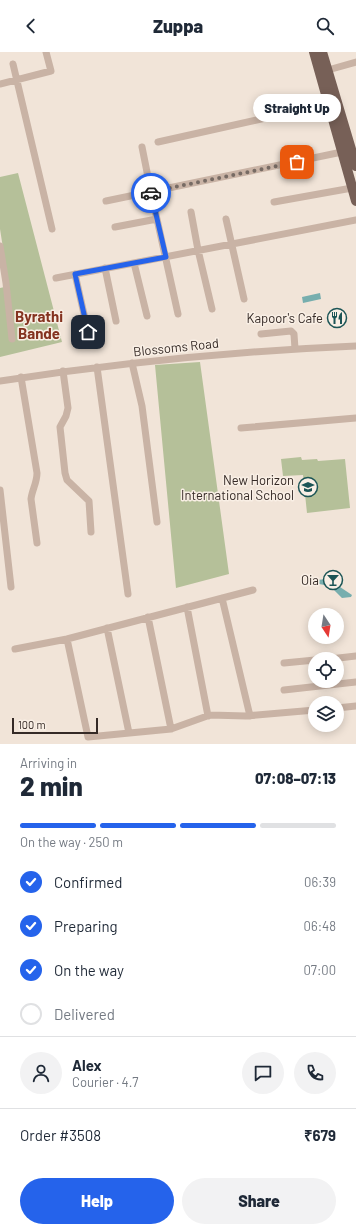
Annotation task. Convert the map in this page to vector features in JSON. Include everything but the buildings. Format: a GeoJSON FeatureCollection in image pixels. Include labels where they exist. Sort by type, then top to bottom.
{"type":"FeatureCollection","features":[{"type":"Feature","properties":{"kind":"main road"},"geometry":{"type":"LineString","coordinates":[[314,52],[356,201]]}},
{"type":"Feature","properties":{"kind":"main road"},"geometry":{"type":"LineString","coordinates":[[322,52],[356,166]]}},
{"type":"Feature","properties":{"kind":"street"},"geometry":{"type":"LineString","coordinates":[[0,84],[51,71],[46,52]]}},
{"type":"Feature","properties":{"kind":"street"},"geometry":{"type":"LineString","coordinates":[[328,70],[356,62]]}},
{"type":"Feature","properties":{"kind":"street"},"geometry":{"type":"LineString","coordinates":[[13,64],[52,229]]}},
{"type":"Feature","properties":{"kind":"street"},"geometry":{"type":"LineString","coordinates":[[158,142],[328,104]]}},
{"type":"Feature","properties":{"kind":"street"},"geometry":{"type":"LineString","coordinates":[[142,147],[150,192],[178,314]]}},
{"type":"Feature","properties":{"kind":"street"},"geometry":{"type":"LineString","coordinates":[[106,201],[342,152]]}},
{"type":"Feature","properties":{"kind":"street"},"geometry":{"type":"LineString","coordinates":[[274,202],[352,188]]}},
{"type":"Feature","properties":{"kind":"street"},"geometry":{"type":"LineString","coordinates":[[191,212],[198,250],[212,308]]}},
{"type":"Feature","properties":{"kind":"street"},"geometry":{"type":"LineString","coordinates":[[115,226],[157,219]]}},
{"type":"Feature","properties":{"kind":"street"},"geometry":{"type":"LineString","coordinates":[[226,219],[244,299]]}},
{"type":"Feature","properties":{"kind":"street"},"geometry":{"type":"LineString","coordinates":[[56,278],[356,220]]}},
{"type":"Feature","properties":{"kind":"street"},"geometry":{"type":"LineString","coordinates":[[0,252],[12,339]]}},
{"type":"Feature","properties":{"kind":"street"},"geometry":{"type":"LineString","coordinates":[[134,263],[147,316]]}},
{"type":"Feature","properties":{"kind":"street"},"geometry":{"type":"LineString","coordinates":[[105,268],[116,321]]}},
{"type":"Feature","properties":{"kind":"street"},"geometry":{"type":"LineString","coordinates":[[75,274],[88,332]]}},
{"type":"Feature","properties":{"kind":"street"},"geometry":{"type":"LineString","coordinates":[[261,334],[291,331],[294,334],[295,349]]}},
{"type":"Feature","properties":{"kind":"street","name":"Blossoms Road"},"geometry":{"type":"LineString","coordinates":[[0,381],[63,371],[222,354],[356,346]]}},
{"type":"Feature","properties":{"kind":"street"},"geometry":{"type":"LineString","coordinates":[[132,363],[142,406],[156,522]]}},
{"type":"Feature","properties":{"kind":"street"},"geometry":{"type":"LineString","coordinates":[[97,367],[128,594]]}},
{"type":"Feature","properties":{"kind":"street"},"geometry":{"type":"LineString","coordinates":[[63,371],[68,408],[66,416],[60,427],[66,472],[68,480],[89,501],[91,532]]}},
{"type":"Feature","properties":{"kind":"street"},"geometry":{"type":"LineString","coordinates":[[21,378],[37,473],[37,481],[31,499],[37,543]]}},
{"type":"Feature","properties":{"kind":"street"},"geometry":{"type":"LineString","coordinates":[[241,428],[356,418]]}},
{"type":"Feature","properties":{"kind":"street"},"geometry":{"type":"LineString","coordinates":[[0,490],[3,550],[11,587]]}},
{"type":"Feature","properties":{"kind":"street"},"geometry":{"type":"LineString","coordinates":[[16,649],[67,638],[253,590]]}},
{"type":"Feature","properties":{"kind":"street"},"geometry":{"type":"LineString","coordinates":[[222,598],[250,716]]}},
{"type":"Feature","properties":{"kind":"street"},"geometry":{"type":"LineString","coordinates":[[187,607],[208,716]]}},
{"type":"Feature","properties":{"kind":"street"},"geometry":{"type":"LineString","coordinates":[[148,617],[171,729]]}},
{"type":"Feature","properties":{"kind":"street"},"geometry":{"type":"LineString","coordinates":[[107,628],[129,733]]}},
{"type":"Feature","properties":{"kind":"street"},"geometry":{"type":"LineString","coordinates":[[67,638],[88,737],[171,729],[208,716],[250,716],[308,711]]}},
{"type":"Feature","properties":{"kind":"street"},"geometry":{"type":"LineString","coordinates":[[344,657],[356,656]]}},
{"type":"Feature","properties":{"kind":"street"},"geometry":{"type":"LineString","coordinates":[[284,663],[308,661]]}},
{"type":"Feature","properties":{"kind":"street"},"geometry":{"type":"LineString","coordinates":[[284,690],[356,682]]}},
{"type":"Feature","properties":{"kind":"street"},"geometry":{"type":"LineString","coordinates":[[344,707],[356,706]]}},
{"type":"Feature","properties":{"kind":"green space"},"geometry":{"type":"Polygon","coordinates":[[[18,173],[62,342],[0,357],[0,288],[9,286],[0,229],[0,177],[18,173]]]}},
{"type":"Feature","properties":{"kind":"green space"},"geometry":{"type":"Polygon","coordinates":[[[200,362],[229,574],[176,588],[155,365],[200,362]]]}},
{"type":"Feature","properties":{"kind":"green space"},"geometry":{"type":"Polygon","coordinates":[[[301,457],[302,460],[317,459],[318,461],[345,459],[350,508],[307,513],[303,475],[283,476],[281,459],[301,457]]]}},
{"type":"Feature","properties":{"kind":"water"},"geometry":{"type":"Polygon","coordinates":[[[320,293],[321,299],[303,303],[302,297],[320,293]]]}},
{"type":"Feature","properties":{"kind":"water"},"geometry":{"type":"Polygon","coordinates":[[[328,579],[352,595],[351,597],[342,598],[330,586],[319,584],[316,580],[328,579]]]}},
{"type":"Feature","properties":{"kind":"way so far"},"geometry":{"type":"LineString","coordinates":[[151,193],[150,192],[297,162]]}},
{"type":"Feature","properties":{"kind":"place","name":"Straight Up"},"geometry":{"type":"Point","coordinates":[297,162]}},
{"type":"Feature","properties":{"kind":"place","name":"Kapoor's Cafe"},"geometry":{"type":"Point","coordinates":[337,318]}},
{"type":"Feature","properties":{"kind":"place","name":"New Horizon International School"},"geometry":{"type":"Point","coordinates":[308,487]}},
{"type":"Feature","properties":{"kind":"place","name":"Oia"},"geometry":{"type":"Point","coordinates":[333,580]}},
{"type":"Feature","properties":{"kind":"district","name":"Byrathi Bande"},"geometry":{"type":"Point","coordinates":[39,324]}},
{"type":"Feature","properties":{"kind":"route"},"geometry":{"type":"LineString","coordinates":[[88,332],[75,274],[166,257],[151,193]]}}]}
